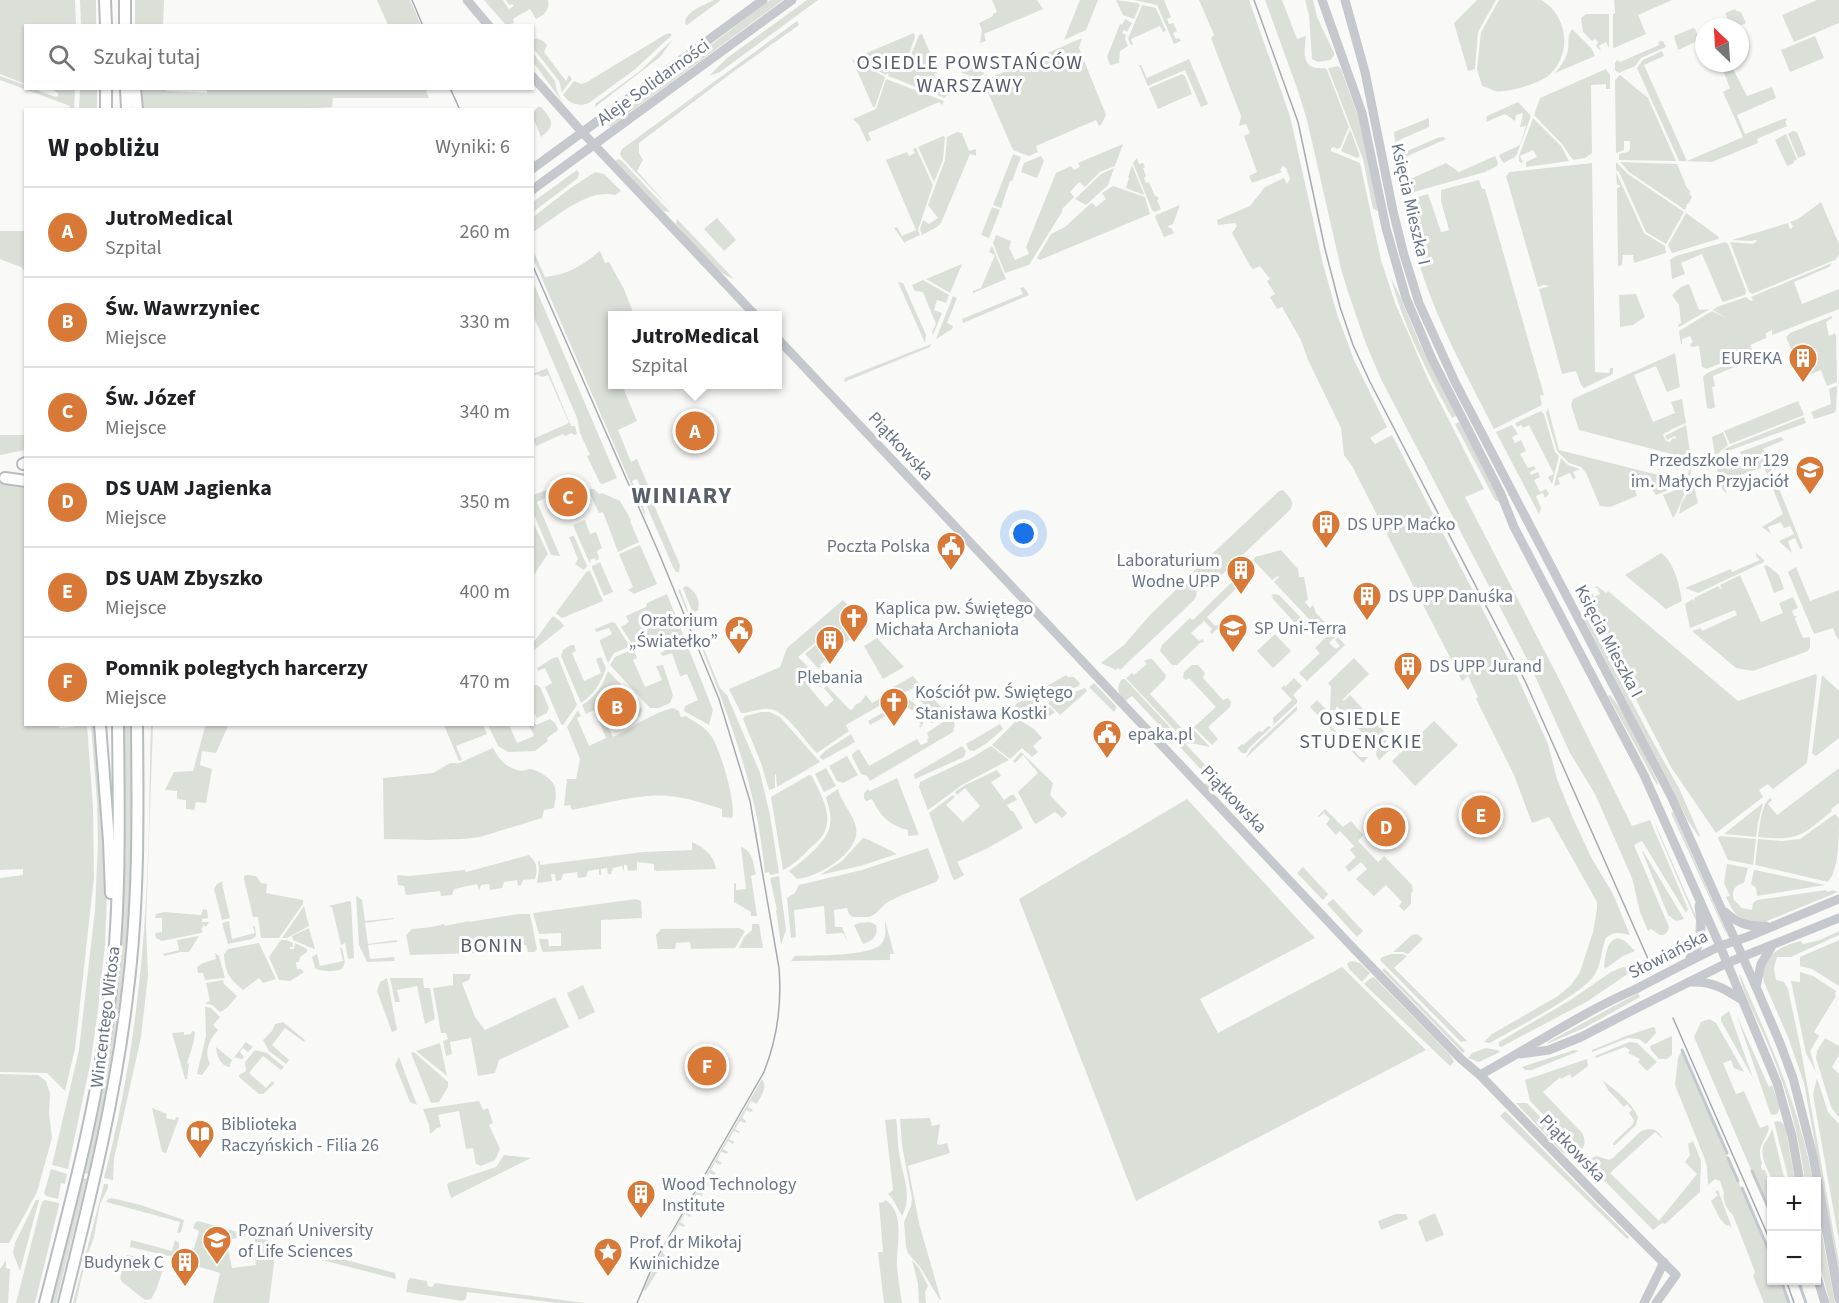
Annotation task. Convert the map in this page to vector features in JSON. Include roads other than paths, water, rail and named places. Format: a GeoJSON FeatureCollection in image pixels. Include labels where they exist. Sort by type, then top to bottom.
{"type":"FeatureCollection","features":[{"type":"Feature","properties":{"kind":"main road"},"geometry":{"type":"LineString","coordinates":[[105,0],[106,24]]}},
{"type":"Feature","properties":{"kind":"main road"},"geometry":{"type":"LineString","coordinates":[[125,0],[125,24]]}},
{"type":"Feature","properties":{"kind":"main road"},"geometry":{"type":"LineString","coordinates":[[106,90],[106,108]]}},
{"type":"Feature","properties":{"kind":"main road"},"geometry":{"type":"LineString","coordinates":[[126,90],[127,108]]}},
{"type":"Feature","properties":{"kind":"main road"},"geometry":{"type":"LineString","coordinates":[[135,90],[137,108]]}},
{"type":"Feature","properties":{"kind":"main road"},"geometry":{"type":"LineString","coordinates":[[5,478],[24,481]]}},
{"type":"Feature","properties":{"kind":"main road"},"geometry":{"type":"LineString","coordinates":[[100,726],[109,841],[114,956]]}},
{"type":"Feature","properties":{"kind":"main road","name":"Wincentego Witosa"},"geometry":{"type":"LineString","coordinates":[[45,1303],[91,1113],[104,1039],[114,956],[119,842],[118,726]]}},
{"type":"Feature","properties":{"kind":"main road","name":"Wincentego Witosa"},"geometry":{"type":"LineString","coordinates":[[66,1303],[108,1114],[123,1033],[134,932],[138,790],[137,726]]}},
{"type":"Feature","properties":{"kind":"main road"},"geometry":{"type":"LineString","coordinates":[[138,790],[144,726]]}},
{"type":"Feature","properties":{"kind":"street"},"geometry":{"type":"LineString","coordinates":[[467,0],[487,24]]}},
{"type":"Feature","properties":{"kind":"street","name":"Aleje Solidarności"},"geometry":{"type":"LineString","coordinates":[[534,168],[763,0]]}},
{"type":"Feature","properties":{"kind":"street","name":"Aleje Solidarności"},"geometry":{"type":"LineString","coordinates":[[534,189],[792,0]]}},
{"type":"Feature","properties":{"kind":"street","name":"Księcia Mieszka I"},"geometry":{"type":"LineString","coordinates":[[1322,0],[1357,97],[1385,221],[1406,298],[1436,366],[1500,492],[1514,527],[1644,775],[1766,1056],[1782,1098],[1799,1177]]}},
{"type":"Feature","properties":{"kind":"street","name":"Księcia Mieszka I"},"geometry":{"type":"LineString","coordinates":[[1345,0],[1365,72],[1395,217],[1419,303],[1455,382],[1655,764],[1689,834],[1785,1055],[1804,1118],[1818,1180],[1839,1299]]}},
{"type":"Feature","properties":{"kind":"street"},"geometry":{"type":"LineString","coordinates":[[534,78],[594,145],[752,311]]}},
{"type":"Feature","properties":{"kind":"street","name":"Piątkowska"},"geometry":{"type":"LineString","coordinates":[[782,343],[1348,943],[1676,1275],[1656,1303]]}},
{"type":"Feature","properties":{"kind":"street"},"geometry":{"type":"LineString","coordinates":[[1554,603],[1566,595]]}},
{"type":"Feature","properties":{"kind":"street"},"geometry":{"type":"LineString","coordinates":[[1683,964],[1699,947],[1702,932],[1698,896]]}},
{"type":"Feature","properties":{"kind":"street","name":"Słowiańska"},"geometry":{"type":"LineString","coordinates":[[1480,1075],[1558,1028],[1683,964],[1720,946],[1839,899]]}},
{"type":"Feature","properties":{"kind":"street"},"geometry":{"type":"LineString","coordinates":[[1722,909],[1745,926],[1775,925]]}},
{"type":"Feature","properties":{"kind":"street","name":"Słowiańska"},"geometry":{"type":"LineString","coordinates":[[1518,1054],[1549,1050],[1581,1037],[1727,963],[1839,918]]}},
{"type":"Feature","properties":{"kind":"street"},"geometry":{"type":"LineString","coordinates":[[1756,987],[1761,964],[1772,946]]}},
{"type":"Feature","properties":{"kind":"street"},"geometry":{"type":"LineString","coordinates":[[1689,982],[1712,983],[1742,1000]]}},
{"type":"Feature","properties":{"kind":"street"},"geometry":{"type":"LineString","coordinates":[[1644,1303],[1664,1262]]}},
{"type":"Feature","properties":{"kind":"street"},"geometry":{"type":"LineString","coordinates":[[1819,1285],[1825,1303]]}},
{"type":"Feature","properties":{"kind":"waterway"},"geometry":{"type":"LineString","coordinates":[[1682,1050],[1727,1153]]}},
{"type":"Feature","properties":{"kind":"waterway"},"geometry":{"type":"LineString","coordinates":[[1728,1158],[1738,1181]]}},
{"type":"Feature","properties":{"kind":"waterway"},"geometry":{"type":"LineString","coordinates":[[1752,1171],[1767,1205]]}},
{"type":"Feature","properties":{"kind":"waterway"},"geometry":{"type":"LineString","coordinates":[[1742,1188],[1767,1246]]}},
{"type":"Feature","properties":{"kind":"waterway"},"geometry":{"type":"LineString","coordinates":[[1783,1285],[1789,1303]]}},
{"type":"Feature","properties":{"kind":"waterway"},"geometry":{"type":"LineString","coordinates":[[1800,1285],[1806,1303]]}},
{"type":"Feature","properties":{"kind":"tram line"},"geometry":{"type":"LineString","coordinates":[[412,0],[422,24]]}},
{"type":"Feature","properties":{"kind":"tram line"},"geometry":{"type":"LineString","coordinates":[[1254,0],[1298,122],[1325,249],[1340,307],[1353,345],[1526,683],[1649,961]]}},
{"type":"Feature","properties":{"kind":"tram line"},"geometry":{"type":"LineString","coordinates":[[451,90],[459,108]]}},
{"type":"Feature","properties":{"kind":"tram line"},"geometry":{"type":"LineString","coordinates":[[534,269],[658,551],[719,699],[750,801],[779,968],[778,1021],[764,1072],[654,1263],[637,1303]]}},
{"type":"Feature","properties":{"kind":"tram line"},"geometry":{"type":"LineString","coordinates":[[1673,1018],[1767,1234]]}},
{"type":"Feature","properties":{"kind":"tram line"},"geometry":{"type":"LineString","coordinates":[[1788,1285],[1794,1303]]}},
{"type":"Feature","properties":{"kind":"place","name":"EUREKA"},"geometry":{"type":"Point","coordinates":[1803,384]}},
{"type":"Feature","properties":{"kind":"place","name":"JutroMedical"},"geometry":{"type":"Point","coordinates":[695,431]}},
{"type":"Feature","properties":{"kind":"place","name":"Przedszkole nr 129 im. Małych Przyjaciół"},"geometry":{"type":"Point","coordinates":[1810,496]}},
{"type":"Feature","properties":{"kind":"place","name":"Św. Józef"},"geometry":{"type":"Point","coordinates":[568,497]}},
{"type":"Feature","properties":{"kind":"place","name":"DS UPP Maćko"},"geometry":{"type":"Point","coordinates":[1326,550]}},
{"type":"Feature","properties":{"kind":"place","name":"Poczta Polska"},"geometry":{"type":"Point","coordinates":[951,572]}},
{"type":"Feature","properties":{"kind":"place","name":"Laboraturium Wodne UPP"},"geometry":{"type":"Point","coordinates":[1241,596]}},
{"type":"Feature","properties":{"kind":"place","name":"DS UPP Danuśka"},"geometry":{"type":"Point","coordinates":[1367,622]}},
{"type":"Feature","properties":{"kind":"place","name":"Kaplica pw. Świętego Michała Archanioła"},"geometry":{"type":"Point","coordinates":[854,644]}},
{"type":"Feature","properties":{"kind":"place","name":"SP Uni-Terra"},"geometry":{"type":"Point","coordinates":[1233,654]}},
{"type":"Feature","properties":{"kind":"place","name":"Oratorium „Światełko”"},"geometry":{"type":"Point","coordinates":[739,656]}},
{"type":"Feature","properties":{"kind":"place","name":"Plebania"},"geometry":{"type":"Point","coordinates":[830,666]}},
{"type":"Feature","properties":{"kind":"place","name":"DS UPP Jurand"},"geometry":{"type":"Point","coordinates":[1408,692]}},
{"type":"Feature","properties":{"kind":"place","name":"Św. Wawrzyniec"},"geometry":{"type":"Point","coordinates":[617,707]}},
{"type":"Feature","properties":{"kind":"place","name":"Kościół pw. Świętego Stanisława Kostki"},"geometry":{"type":"Point","coordinates":[894,728]}},
{"type":"Feature","properties":{"kind":"place","name":"epaka.pl"},"geometry":{"type":"Point","coordinates":[1107,760]}},
{"type":"Feature","properties":{"kind":"place","name":"DS UAM Zbyszko"},"geometry":{"type":"Point","coordinates":[1481,815]}},
{"type":"Feature","properties":{"kind":"place","name":"DS UAM Jagienka"},"geometry":{"type":"Point","coordinates":[1386,827]}},
{"type":"Feature","properties":{"kind":"place","name":"Pomnik poległych harcerzy"},"geometry":{"type":"Point","coordinates":[707,1066]}},
{"type":"Feature","properties":{"kind":"place","name":"Biblioteka Raczyńskich - Filia 26"},"geometry":{"type":"Point","coordinates":[200,1160]}},
{"type":"Feature","properties":{"kind":"place","name":"Wood Technology Institute"},"geometry":{"type":"Point","coordinates":[641,1220]}},
{"type":"Feature","properties":{"kind":"place","name":"Poznań University of Life Sciences"},"geometry":{"type":"Point","coordinates":[217,1266]}},
{"type":"Feature","properties":{"kind":"place","name":"Prof. dr Mikołaj Kwinichidze"},"geometry":{"type":"Point","coordinates":[608,1278]}},
{"type":"Feature","properties":{"kind":"place","name":"Budynek C"},"geometry":{"type":"Point","coordinates":[185,1288]}},
{"type":"Feature","properties":{"kind":"district","name":"OSIEDLE POWSTAŃCÓW WARSZAWY"},"geometry":{"type":"Point","coordinates":[970,74]}},
{"type":"Feature","properties":{"kind":"district","name":"WINIARY"},"geometry":{"type":"Point","coordinates":[682,495]}},
{"type":"Feature","properties":{"kind":"district","name":"OSIEDLE STUDENCKIE"},"geometry":{"type":"Point","coordinates":[1361,730]}},
{"type":"Feature","properties":{"kind":"district","name":"BONIN"},"geometry":{"type":"Point","coordinates":[492,945]}}]}
